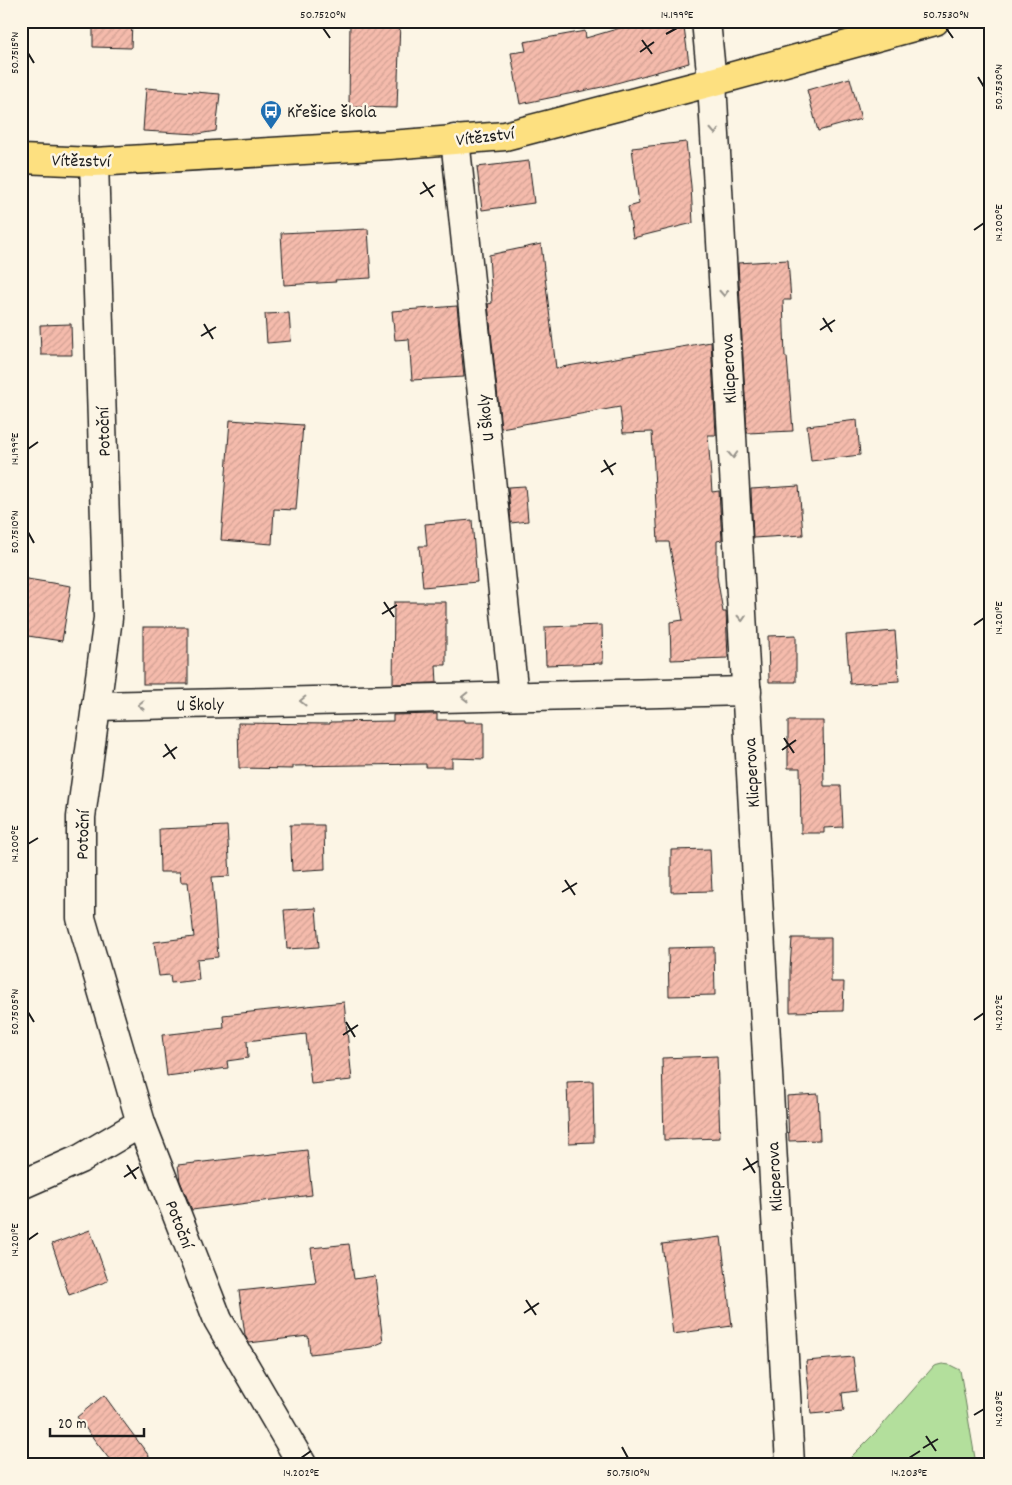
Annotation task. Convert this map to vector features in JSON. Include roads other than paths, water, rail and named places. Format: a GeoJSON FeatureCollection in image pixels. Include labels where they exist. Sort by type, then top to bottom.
{"type":"FeatureCollection","features":[{"type":"Feature","properties":{"kind":"main road","name":"Vítězství"},"geometry":{"type":"LineString","coordinates":[[21,159],[94,162],[505,136],[935,21]]}},
{"type":"Feature","properties":{"kind":"street","name":"Klicperova"},"geometry":{"type":"LineString","coordinates":[[706,21],[712,82],[790,1464]]}},
{"type":"Feature","properties":{"kind":"street","name":"U Školy"},"geometry":{"type":"LineString","coordinates":[[455,140],[514,696]]}},
{"type":"Feature","properties":{"kind":"street","name":"Potoční"},"geometry":{"type":"LineString","coordinates":[[94,162],[108,618],[81,817],[81,918],[141,1123],[218,1320],[302,1464]]}},
{"type":"Feature","properties":{"kind":"street","name":"U Školy"},"geometry":{"type":"LineString","coordinates":[[96,706],[747,691]]}},
{"type":"Feature","properties":{"kind":"street"},"geometry":{"type":"LineString","coordinates":[[21,1184],[80,1160],[141,1123]]}},
{"type":"Feature","properties":{"kind":"place","name":"Křešice škola"},"geometry":{"type":"Point","coordinates":[271,130]}}]}
